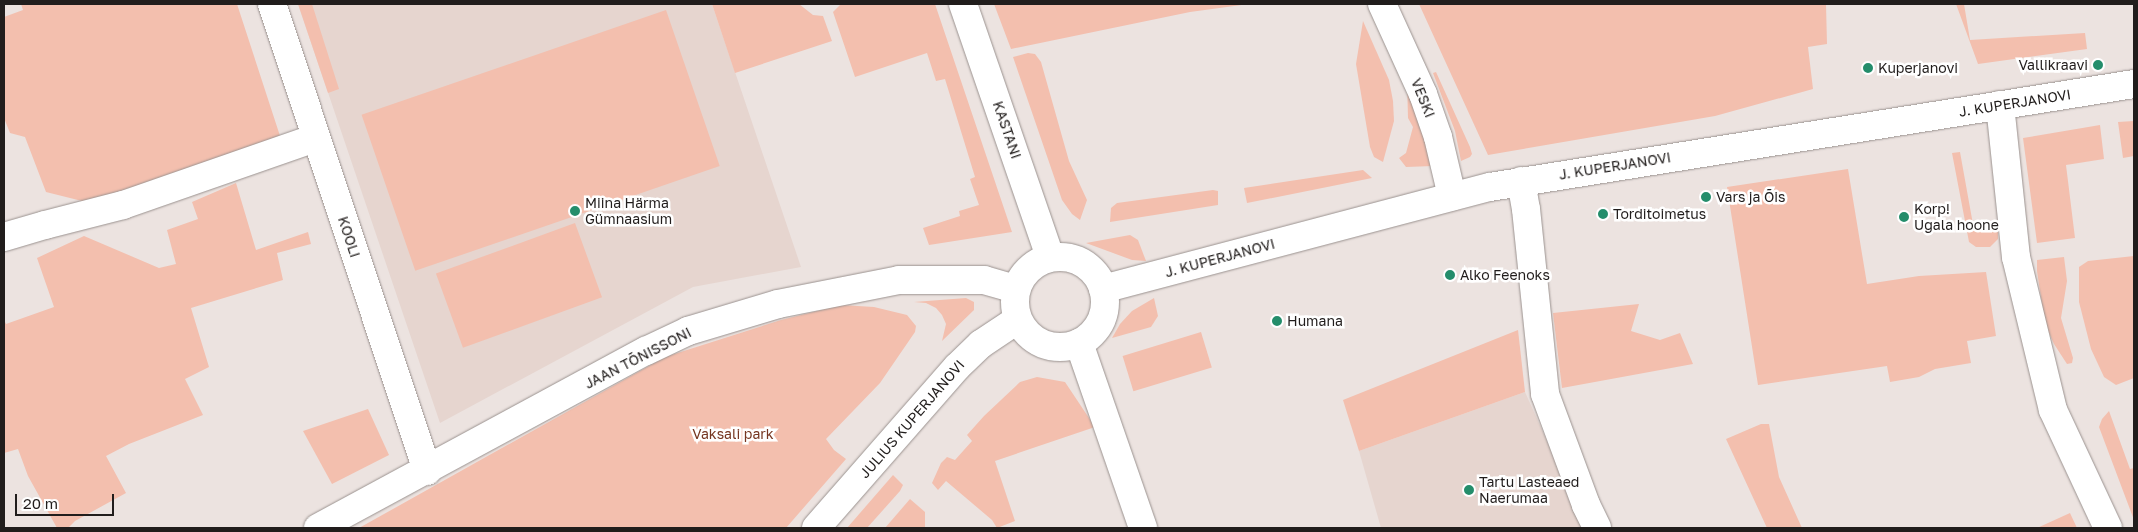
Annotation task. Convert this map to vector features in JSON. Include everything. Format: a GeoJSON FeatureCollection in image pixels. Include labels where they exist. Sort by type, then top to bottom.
{"type":"FeatureCollection","features":[{"type":"Feature","properties":{"kind":"street","name":"KOOLI"},"geometry":{"type":"LineString","coordinates":[[272,4],[427,471]]}},
{"type":"Feature","properties":{"kind":"street","name":"KASTANI"},"geometry":{"type":"LineString","coordinates":[[963,4],[1050,257]]}},
{"type":"Feature","properties":{"kind":"street","name":"VESKI"},"geometry":{"type":"LineString","coordinates":[[1382,4],[1426,102],[1438,137],[1452,196]]}},
{"type":"Feature","properties":{"kind":"street","name":"J. KUPERJANOVI"},"geometry":{"type":"LineString","coordinates":[[1103,289],[1452,196],[1521,181],[2134,84]]}},
{"type":"Feature","properties":{"kind":"street"},"geometry":{"type":"LineString","coordinates":[[2000,105],[2016,257],[2053,410],[2108,528]]}},
{"type":"Feature","properties":{"kind":"street"},"geometry":{"type":"LineString","coordinates":[[4,237],[123,205],[316,138]]}},
{"type":"Feature","properties":{"kind":"street"},"geometry":{"type":"LineString","coordinates":[[1521,181],[1537,305],[1545,394],[1586,506],[1597,528]]}},
{"type":"Feature","properties":{"kind":"street"},"geometry":{"type":"LineString","coordinates":[[1050,257],[1067,257],[1087,265],[1099,279],[1103,289],[1105,305],[1101,321],[1093,333],[1079,343],[1067,347],[1052,347],[1037,342],[1017,320],[1014,301],[1016,289],[1031,266],[1050,257]]}},
{"type":"Feature","properties":{"kind":"street","name":"JAAN TÕNISSONI"},"geometry":{"type":"LineString","coordinates":[[318,528],[427,471],[646,351],[688,331],[778,304],[899,280],[984,280],[1016,289]]}},
{"type":"Feature","properties":{"kind":"street","name":"JULIUS KUPERJANOVI"},"geometry":{"type":"LineString","coordinates":[[816,528],[956,367],[981,344],[1017,320]]}},
{"type":"Feature","properties":{"kind":"street"},"geometry":{"type":"LineString","coordinates":[[1079,343],[1143,528]]}},
{"type":"Feature","properties":{"kind":"shaded area","name":"Miina Härma Gümnaasium"},"geometry":{"type":"Polygon","coordinates":[[[298,4],[712,4],[801,267],[693,287],[440,423],[298,4]]]}},
{"type":"Feature","properties":{"kind":"shaded area","name":"Tartu Lasteaed Naerumaa"},"geometry":{"type":"Polygon","coordinates":[[[1525,392],[1586,528],[1381,528],[1359,451],[1525,392]]]}},
{"type":"Feature","properties":{"kind":"green space"},"geometry":{"type":"Polygon","coordinates":[[[21,4],[237,4],[281,139],[90,203],[46,192],[25,137],[10,133],[4,118],[4,17],[23,10],[21,4]]]}},
{"type":"Feature","properties":{"kind":"green space"},"geometry":{"type":"Polygon","coordinates":[[[298,4],[312,4],[339,89],[328,93],[298,4]]]}},
{"type":"Feature","properties":{"kind":"green space"},"geometry":{"type":"Polygon","coordinates":[[[712,4],[799,4],[813,15],[823,16],[832,41],[735,73],[712,4]]]}},
{"type":"Feature","properties":{"kind":"green space"},"geometry":{"type":"Polygon","coordinates":[[[841,4],[935,4],[1012,232],[929,245],[923,228],[960,216],[959,211],[979,205],[970,179],[975,177],[945,79],[936,81],[927,53],[855,77],[833,12],[841,4]]]}},
{"type":"Feature","properties":{"kind":"green space"},"geometry":{"type":"Polygon","coordinates":[[[994,4],[1249,4],[1190,12],[1011,49],[994,4]]]}},
{"type":"Feature","properties":{"kind":"green space"},"geometry":{"type":"Polygon","coordinates":[[[1419,4],[1826,4],[1827,44],[1808,47],[1813,89],[1715,116],[1488,155],[1419,4]]]}},
{"type":"Feature","properties":{"kind":"green space"},"geometry":{"type":"Polygon","coordinates":[[[1956,4],[1964,4],[1970,40],[2085,33],[2087,49],[1978,64],[1956,4]]]}},
{"type":"Feature","properties":{"kind":"green space"},"geometry":{"type":"Polygon","coordinates":[[[666,10],[720,166],[415,271],[362,115],[666,10]]]}},
{"type":"Feature","properties":{"kind":"green space"},"geometry":{"type":"Polygon","coordinates":[[[1363,21],[1389,80],[1393,101],[1394,121],[1383,162],[1374,157],[1370,147],[1356,64],[1363,21]]]}},
{"type":"Feature","properties":{"kind":"green space"},"geometry":{"type":"Polygon","coordinates":[[[1028,53],[1035,54],[1041,62],[1069,161],[1087,200],[1080,220],[1072,214],[1062,200],[1013,57],[1028,53]]]}},
{"type":"Feature","properties":{"kind":"green space"},"geometry":{"type":"Polygon","coordinates":[[[1436,72],[1472,154],[1461,161],[1455,131],[1433,73],[1436,72]]]}},
{"type":"Feature","properties":{"kind":"green space"},"geometry":{"type":"Polygon","coordinates":[[[1407,81],[1433,166],[1406,167],[1399,158],[1406,153],[1413,127],[1408,118],[1407,81]]]}},
{"type":"Feature","properties":{"kind":"green space"},"geometry":{"type":"Polygon","coordinates":[[[2134,121],[2134,156],[2123,158],[2118,122],[2134,121]]]}},
{"type":"Feature","properties":{"kind":"green space"},"geometry":{"type":"Polygon","coordinates":[[[2100,125],[2104,159],[2066,165],[2075,238],[2037,243],[2023,138],[2100,125]]]}},
{"type":"Feature","properties":{"kind":"green space"},"geometry":{"type":"Polygon","coordinates":[[[1960,152],[1974,230],[1998,227],[1998,239],[1990,247],[1976,247],[1969,242],[1952,153],[1960,152]]]}},
{"type":"Feature","properties":{"kind":"green space"},"geometry":{"type":"Polygon","coordinates":[[[1848,169],[1867,284],[1919,276],[1986,272],[1996,336],[1967,341],[1971,363],[1935,369],[1919,377],[1890,382],[1887,366],[1758,385],[1727,187],[1848,169]]]}},
{"type":"Feature","properties":{"kind":"green space"},"geometry":{"type":"Polygon","coordinates":[[[1363,170],[1372,178],[1247,203],[1244,188],[1363,170]]]}},
{"type":"Feature","properties":{"kind":"green space"},"geometry":{"type":"Polygon","coordinates":[[[236,183],[256,250],[308,232],[311,244],[277,253],[283,280],[191,308],[209,367],[185,379],[203,415],[129,444],[106,456],[126,493],[75,521],[68,528],[57,528],[28,476],[18,449],[4,453],[4,320],[6,324],[54,307],[37,258],[84,236],[159,268],[176,264],[167,230],[198,219],[192,202],[236,183]]]}},
{"type":"Feature","properties":{"kind":"green space"},"geometry":{"type":"Polygon","coordinates":[[[1213,190],[1218,191],[1218,205],[1110,222],[1111,208],[1117,203],[1213,190]]]}},
{"type":"Feature","properties":{"kind":"green space"},"geometry":{"type":"Polygon","coordinates":[[[575,223],[602,297],[463,348],[436,274],[575,223]]]}},
{"type":"Feature","properties":{"kind":"green space"},"geometry":{"type":"Polygon","coordinates":[[[1130,235],[1138,240],[1146,261],[1132,260],[1086,243],[1130,235]]]}},
{"type":"Feature","properties":{"kind":"green space"},"geometry":{"type":"Polygon","coordinates":[[[2134,256],[2134,378],[2116,385],[2104,377],[2091,349],[2079,302],[2079,267],[2088,261],[2134,256]]]}},
{"type":"Feature","properties":{"kind":"green space"},"geometry":{"type":"Polygon","coordinates":[[[2064,257],[2067,281],[2061,318],[2073,358],[2072,363],[2067,364],[2054,344],[2045,324],[2037,271],[2037,260],[2064,257]]]}},
{"type":"Feature","properties":{"kind":"green space"},"geometry":{"type":"Polygon","coordinates":[[[966,298],[974,302],[974,310],[942,341],[946,324],[942,315],[936,308],[926,303],[914,302],[966,298]]]}},
{"type":"Feature","properties":{"kind":"green space"},"geometry":{"type":"Polygon","coordinates":[[[1154,298],[1158,316],[1151,327],[1112,338],[1120,324],[1132,311],[1154,298]]]}},
{"type":"Feature","properties":{"kind":"green space"},"geometry":{"type":"Polygon","coordinates":[[[1639,304],[1631,331],[1660,340],[1680,333],[1693,364],[1562,388],[1553,313],[1639,304]]]}},
{"type":"Feature","properties":{"kind":"green space","name":"Vaksali park"},"geometry":{"type":"Polygon","coordinates":[[[841,305],[874,307],[907,315],[916,326],[915,332],[880,383],[826,439],[834,450],[846,459],[786,528],[359,528],[665,357],[781,320],[841,305]]]}},
{"type":"Feature","properties":{"kind":"green space"},"geometry":{"type":"Polygon","coordinates":[[[1518,330],[1525,392],[1359,451],[1343,400],[1518,330]]]}},
{"type":"Feature","properties":{"kind":"green space"},"geometry":{"type":"Polygon","coordinates":[[[1201,332],[1212,367],[1133,391],[1123,356],[1201,332]]]}},
{"type":"Feature","properties":{"kind":"green space"},"geometry":{"type":"Polygon","coordinates":[[[1037,377],[1065,382],[1095,427],[995,461],[1015,521],[997,528],[992,520],[946,481],[938,490],[932,483],[941,463],[947,457],[955,460],[972,441],[967,435],[984,416],[1020,382],[1037,377]]]}},
{"type":"Feature","properties":{"kind":"green space"},"geometry":{"type":"Polygon","coordinates":[[[368,409],[389,455],[332,484],[303,431],[368,409]]]}},
{"type":"Feature","properties":{"kind":"green space"},"geometry":{"type":"Polygon","coordinates":[[[2109,411],[2130,469],[2134,468],[2134,520],[2099,427],[2102,419],[2109,411]]]}},
{"type":"Feature","properties":{"kind":"green space"},"geometry":{"type":"Polygon","coordinates":[[[1761,424],[1769,424],[1779,477],[1802,528],[1767,528],[1726,439],[1761,424]]]}},
{"type":"Feature","properties":{"kind":"green space"},"geometry":{"type":"Polygon","coordinates":[[[893,475],[903,485],[900,491],[867,528],[847,528],[893,475]]]}},
{"type":"Feature","properties":{"kind":"green space"},"geometry":{"type":"Polygon","coordinates":[[[910,499],[925,512],[925,528],[885,528],[910,499]]]}},
{"type":"Feature","properties":{"kind":"green space"},"geometry":{"type":"Polygon","coordinates":[[[2070,513],[2077,528],[2037,528],[2070,513]]]}},
{"type":"Feature","properties":{"kind":"place","name":"Vallikraavi"},"geometry":{"type":"Point","coordinates":[2098,65]}},
{"type":"Feature","properties":{"kind":"place","name":"Kuperjanovi"},"geometry":{"type":"Point","coordinates":[1868,68]}},
{"type":"Feature","properties":{"kind":"place","name":"Vars ja Õis"},"geometry":{"type":"Point","coordinates":[1706,197]}},
{"type":"Feature","properties":{"kind":"place","name":"Miina Härma Gümnaasium"},"geometry":{"type":"Point","coordinates":[575,211]}},
{"type":"Feature","properties":{"kind":"place","name":"Torditoimetus"},"geometry":{"type":"Point","coordinates":[1603,214]}},
{"type":"Feature","properties":{"kind":"place","name":"Korp! Ugala hoone"},"geometry":{"type":"Point","coordinates":[1904,217]}},
{"type":"Feature","properties":{"kind":"place","name":"Alko Feenoks"},"geometry":{"type":"Point","coordinates":[1450,275]}},
{"type":"Feature","properties":{"kind":"place","name":"Humana"},"geometry":{"type":"Point","coordinates":[1277,321]}},
{"type":"Feature","properties":{"kind":"place","name":"Tartu Lasteaed Naerumaa"},"geometry":{"type":"Point","coordinates":[1469,490]}}]}
